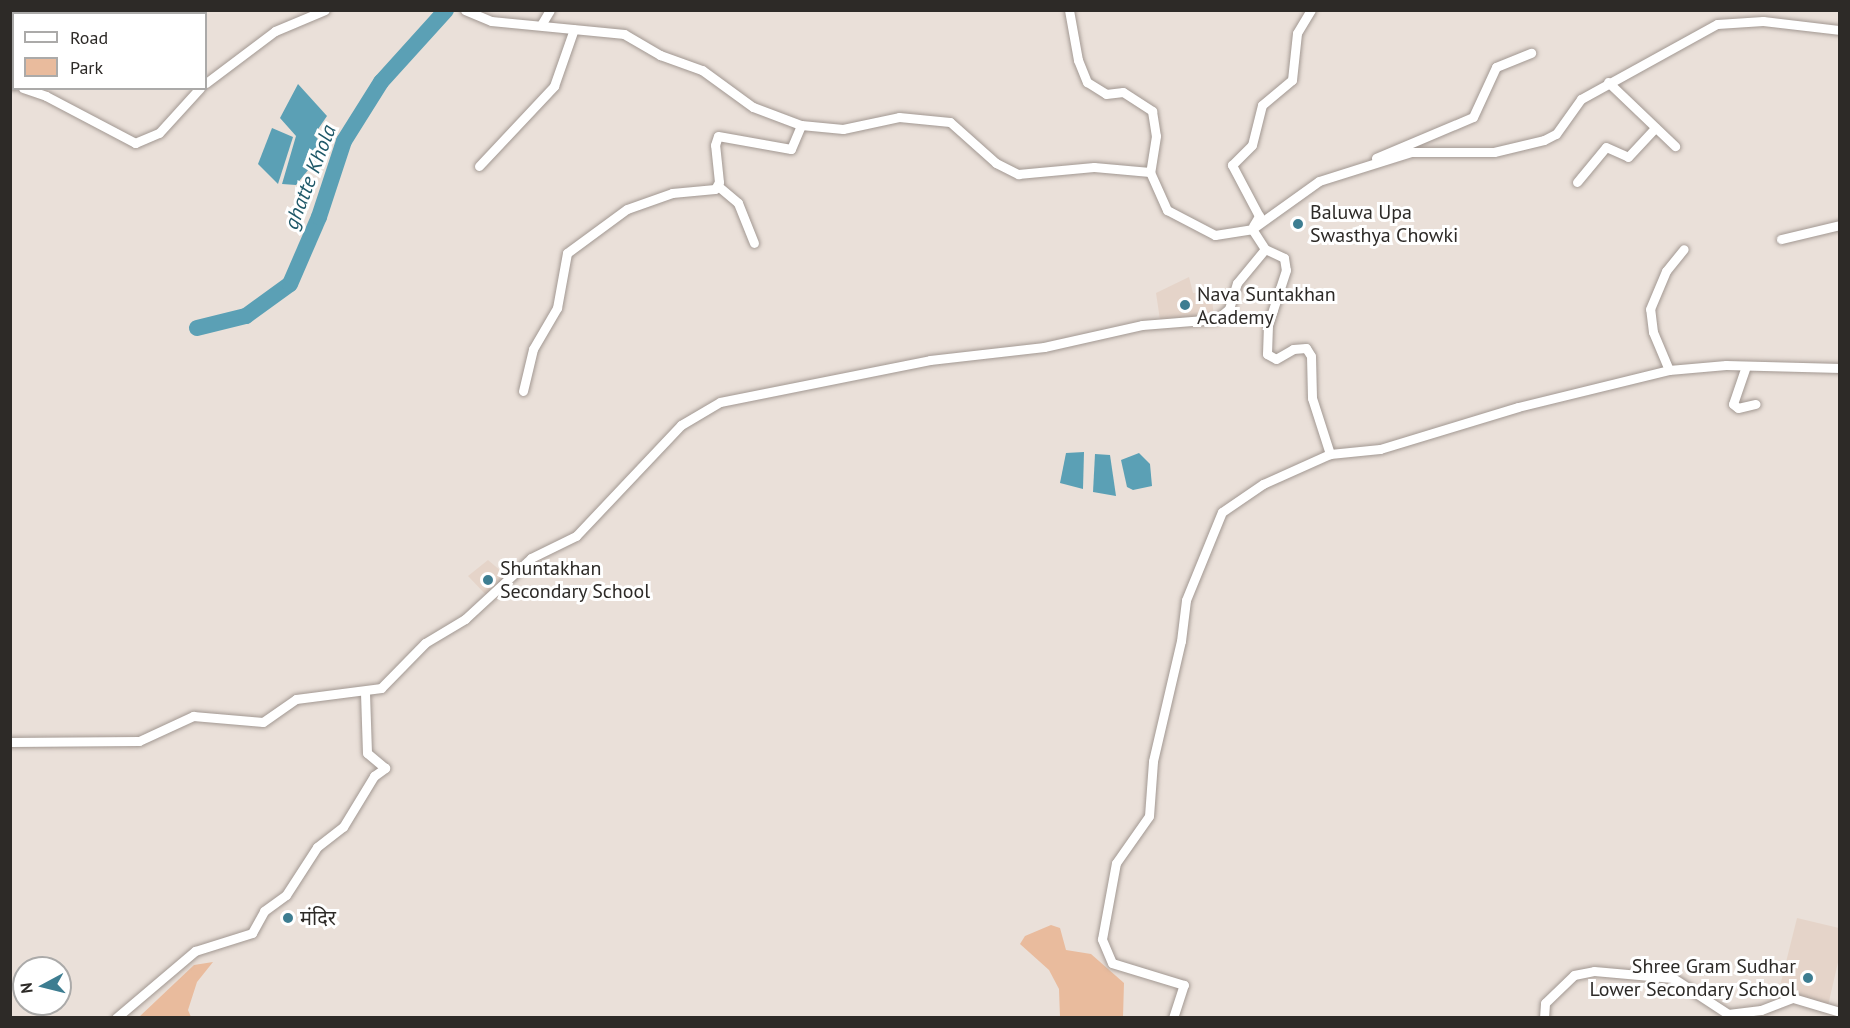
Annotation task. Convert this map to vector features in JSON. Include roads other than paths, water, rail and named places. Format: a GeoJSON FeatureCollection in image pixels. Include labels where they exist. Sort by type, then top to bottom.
{"type":"FeatureCollection","features":[{"type":"Feature","properties":{"kind":"street"},"geometry":{"type":"LineString","coordinates":[[207,82],[275,31],[325,10]]}},
{"type":"Feature","properties":{"kind":"street"},"geometry":{"type":"LineString","coordinates":[[541,25],[550,10]]}},
{"type":"Feature","properties":{"kind":"street"},"geometry":{"type":"LineString","coordinates":[[1069,10],[1078,60],[1087,82],[1106,94],[1123,92],[1140,100],[1152,111],[1156,136],[1150,172],[1167,210],[1215,235],[1252,229],[1320,181],[1411,152],[1494,152],[1544,140],[1556,134],[1572,107],[1608,82],[1717,24],[1763,21],[1839,30]]}},
{"type":"Feature","properties":{"kind":"street"},"geometry":{"type":"LineString","coordinates":[[1252,229],[1259,216],[1232,165],[1252,145],[1262,105],[1292,80],[1297,33],[1311,10]]}},
{"type":"Feature","properties":{"kind":"street"},"geometry":{"type":"LineString","coordinates":[[468,12],[541,25],[624,34],[660,55],[702,70],[753,107],[801,125],[843,129],[899,117],[950,122],[996,163],[1018,174],[1094,167],[1150,172]]}},
{"type":"Feature","properties":{"kind":"street"},"geometry":{"type":"LineString","coordinates":[[479,166],[554,86],[574,29]]}},
{"type":"Feature","properties":{"kind":"street"},"geometry":{"type":"LineString","coordinates":[[1362,168],[1473,117],[1496,67],[1531,54]]}},
{"type":"Feature","properties":{"kind":"street"},"geometry":{"type":"LineString","coordinates":[[1608,82],[1675,146]]}},
{"type":"Feature","properties":{"kind":"street"},"geometry":{"type":"LineString","coordinates":[[27,90],[135,143],[159,133],[198,90]]}},
{"type":"Feature","properties":{"kind":"street"},"geometry":{"type":"LineString","coordinates":[[754,243],[741,207],[718,186],[718,136],[754,139],[787,150],[795,146],[801,125]]}},
{"type":"Feature","properties":{"kind":"street"},"geometry":{"type":"LineString","coordinates":[[1577,182],[1606,147],[1628,157],[1655,128]]}},
{"type":"Feature","properties":{"kind":"street"},"geometry":{"type":"LineString","coordinates":[[523,391],[533,350],[557,308],[567,253],[627,209],[664,195],[711,191],[718,186]]}},
{"type":"Feature","properties":{"kind":"street"},"geometry":{"type":"LineString","coordinates":[[1781,239],[1839,225]]}},
{"type":"Feature","properties":{"kind":"street"},"geometry":{"type":"LineString","coordinates":[[1252,229],[1265,249],[1284,258],[1286,270],[1268,325],[1267,354],[1276,360],[1293,349],[1306,348],[1311,356],[1312,398],[1330,454]]}},
{"type":"Feature","properties":{"kind":"street"},"geometry":{"type":"LineString","coordinates":[[10,742],[139,741],[193,716],[263,722],[296,699],[365,693],[381,688],[425,643],[465,619],[531,558],[576,536],[681,425],[720,402],[930,360],[1044,347],[1142,325],[1217,319],[1229,309],[1237,283],[1265,249]]}},
{"type":"Feature","properties":{"kind":"street"},"geometry":{"type":"LineString","coordinates":[[1670,370],[1653,332],[1650,309],[1666,272],[1684,249]]}},
{"type":"Feature","properties":{"kind":"street"},"geometry":{"type":"LineString","coordinates":[[1746,366],[1733,404],[1738,408],[1756,404]]}},
{"type":"Feature","properties":{"kind":"street"},"geometry":{"type":"LineString","coordinates":[[1173,1017],[1184,985],[1112,963],[1102,939],[1116,863],[1149,816],[1153,761],[1182,641],[1186,600],[1222,512],[1263,484],[1330,454],[1380,449],[1518,406],[1670,370],[1746,366],[1839,368]]}},
{"type":"Feature","properties":{"kind":"street"},"geometry":{"type":"LineString","coordinates":[[116,1017],[195,951],[252,933],[264,911],[286,895],[317,848],[343,828],[374,776],[385,768],[367,753],[365,693]]}},
{"type":"Feature","properties":{"kind":"street"},"geometry":{"type":"LineString","coordinates":[[1544,1017],[1545,1003],[1575,975],[1594,970],[1673,978],[1728,1014],[1761,1010],[1793,998],[1834,1013]]}},
{"type":"Feature","properties":{"kind":"water"},"geometry":{"type":"Polygon","coordinates":[[[298,84],[327,116],[314,135],[320,141],[317,159],[296,185],[282,184],[296,136],[280,118],[298,84]]]}},
{"type":"Feature","properties":{"kind":"water"},"geometry":{"type":"Polygon","coordinates":[[[272,128],[293,137],[278,184],[258,164],[272,128]]]}},
{"type":"Feature","properties":{"kind":"water"},"geometry":{"type":"Polygon","coordinates":[[[1084,452],[1083,489],[1060,483],[1066,453],[1084,452]]]}},
{"type":"Feature","properties":{"kind":"water"},"geometry":{"type":"Polygon","coordinates":[[[1139,453],[1150,464],[1152,486],[1133,490],[1127,487],[1121,460],[1139,453]]]}},
{"type":"Feature","properties":{"kind":"water"},"geometry":{"type":"Polygon","coordinates":[[[1095,454],[1110,455],[1116,496],[1093,492],[1095,454]]]}},
{"type":"Feature","properties":{"kind":"waterway","name":"ghatte Khola"},"geometry":{"type":"LineString","coordinates":[[197,328],[246,316],[290,284],[319,217],[344,141],[381,82],[446,10]]}},
{"type":"Feature","properties":{"kind":"place","name":"Baluwa Upa Swasthya Chowki"},"geometry":{"type":"Point","coordinates":[1298,224]}},
{"type":"Feature","properties":{"kind":"place","name":"Nava Suntakhan Academy"},"geometry":{"type":"Point","coordinates":[1185,305]}},
{"type":"Feature","properties":{"kind":"place","name":"Shuntakhan Secondary School"},"geometry":{"type":"Point","coordinates":[488,580]}},
{"type":"Feature","properties":{"kind":"place","name":"मंदिर"},"geometry":{"type":"Point","coordinates":[288,918]}},
{"type":"Feature","properties":{"kind":"place","name":"Shree Gram Sudhar Lower Secondary School"},"geometry":{"type":"Point","coordinates":[1808,978]}}]}
